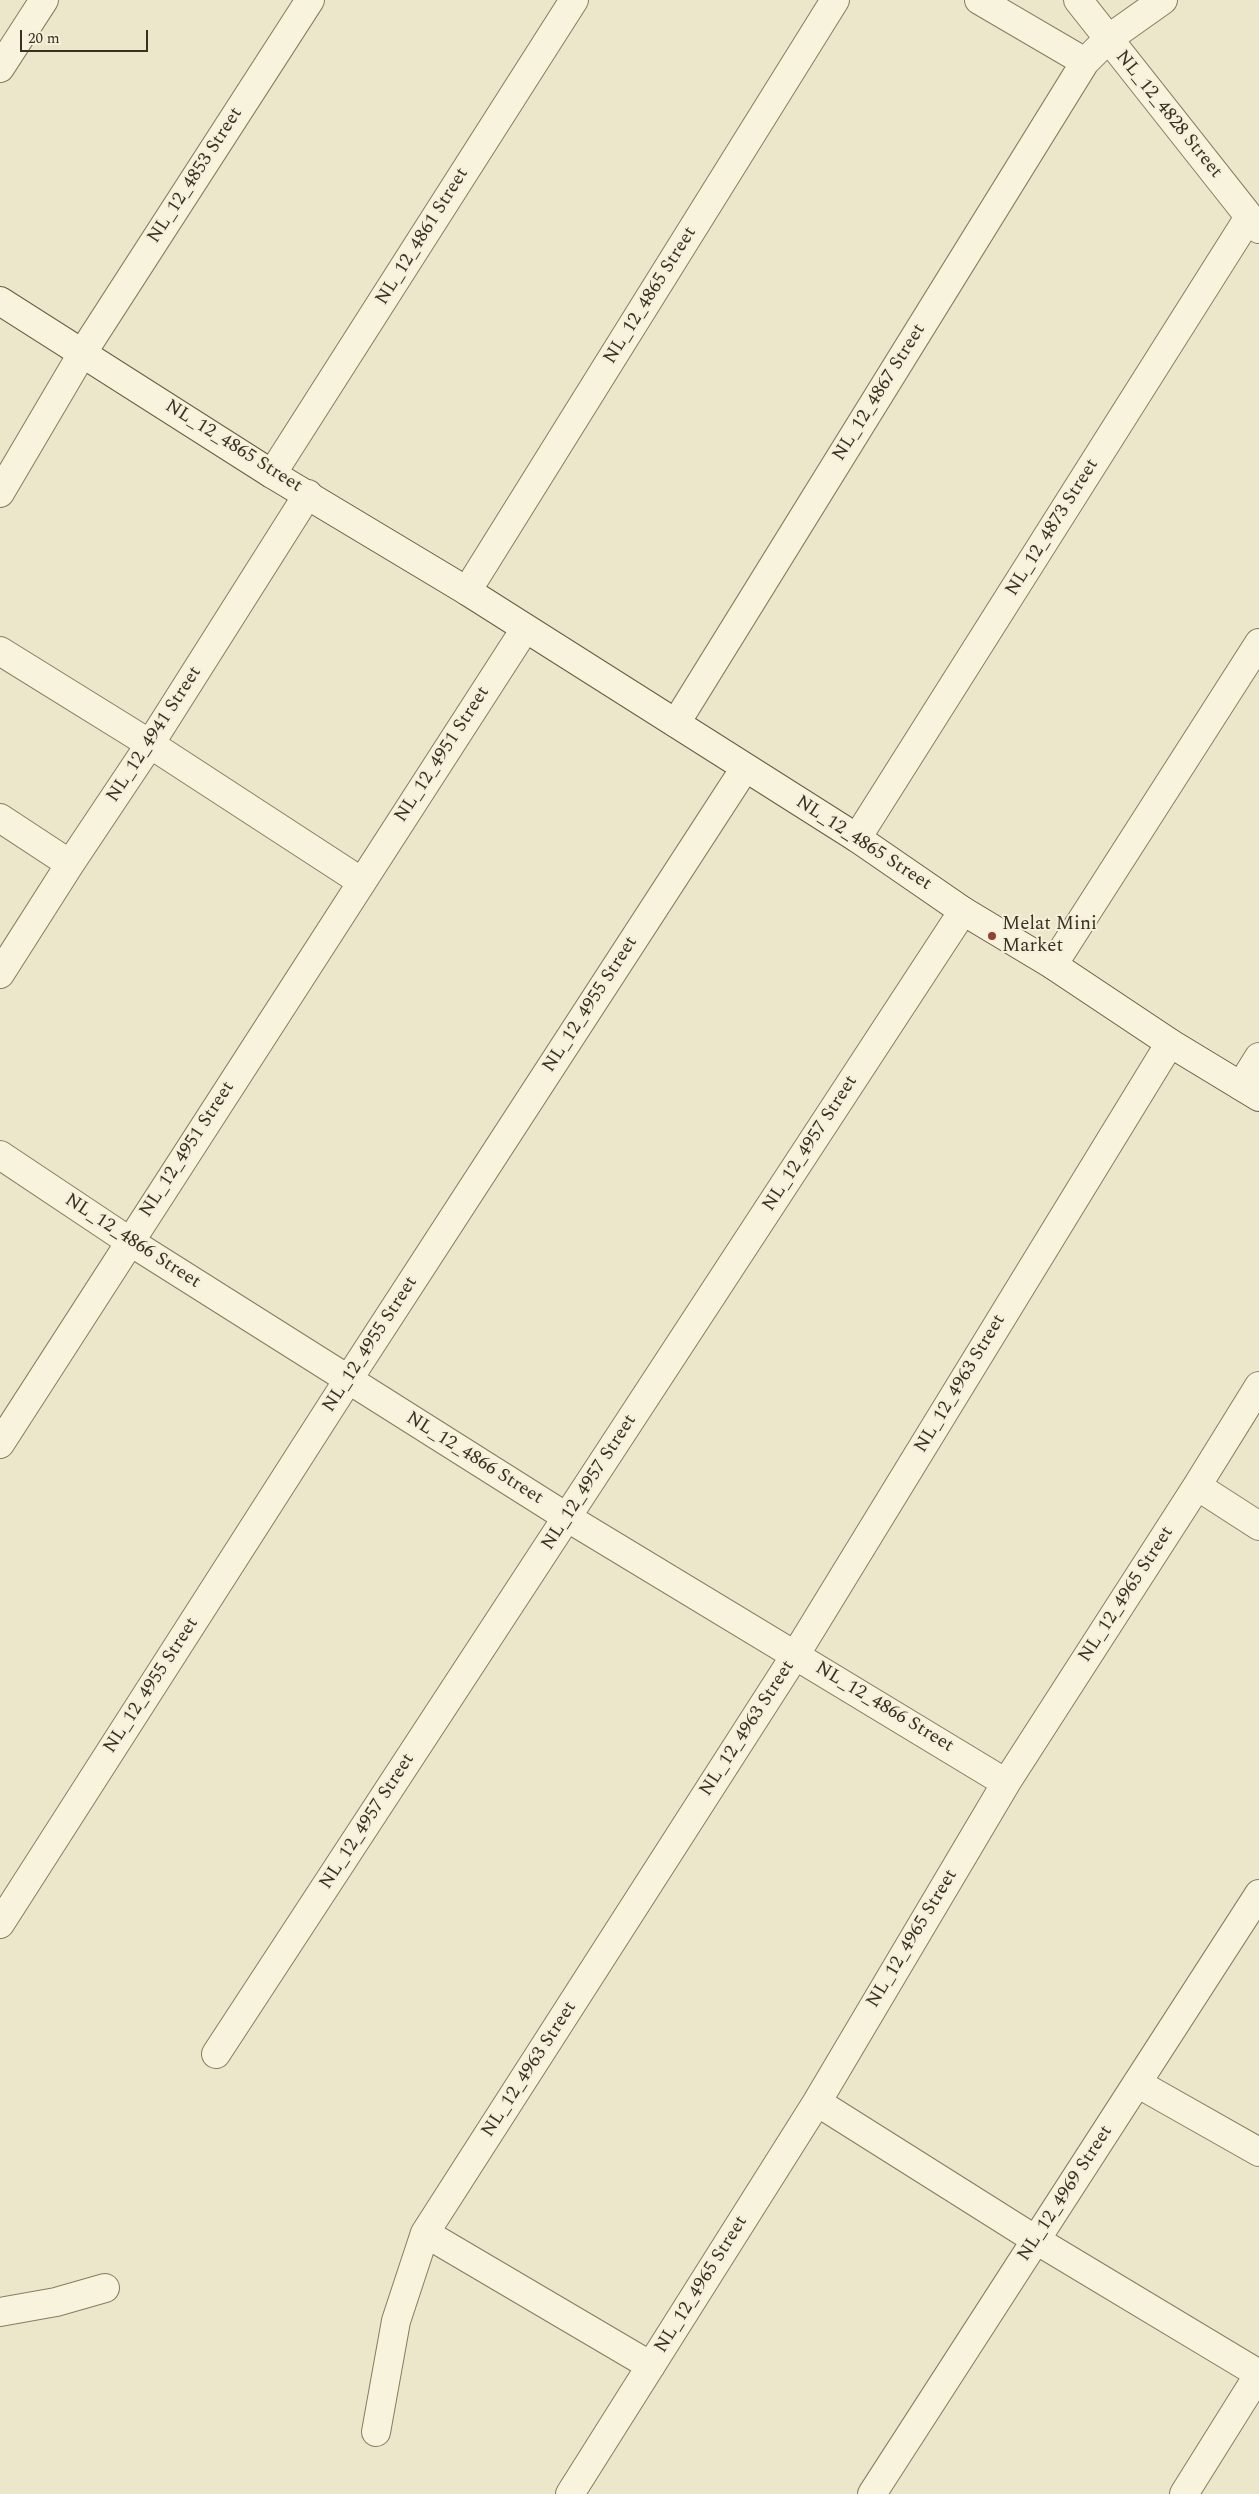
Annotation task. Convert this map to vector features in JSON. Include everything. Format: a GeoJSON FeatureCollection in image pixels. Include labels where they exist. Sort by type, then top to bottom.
{"type":"FeatureCollection","features":[{"type":"Feature","properties":{"kind":"street"},"geometry":{"type":"LineString","coordinates":[[0,68],[44,0]]}},
{"type":"Feature","properties":{"kind":"street","name":"NL_12_4853 Street"},"geometry":{"type":"LineString","coordinates":[[0,493],[82,352],[310,0]]}},
{"type":"Feature","properties":{"kind":"street","name":"NL_12_4861 Street"},"geometry":{"type":"LineString","coordinates":[[272,474],[574,0]]}},
{"type":"Feature","properties":{"kind":"street","name":"NL_12_4865 Street"},"geometry":{"type":"LineString","coordinates":[[467,591],[835,0]]}},
{"type":"Feature","properties":{"kind":"street"},"geometry":{"type":"LineString","coordinates":[[980,0],[1085,62]]}},
{"type":"Feature","properties":{"kind":"street","name":"NL_12_4828 Street"},"geometry":{"type":"LineString","coordinates":[[1078,0],[1254,223]]}},
{"type":"Feature","properties":{"kind":"street"},"geometry":{"type":"LineString","coordinates":[[1108,39],[1163,0]]}},
{"type":"Feature","properties":{"kind":"street","name":"NL_12_4867 Street"},"geometry":{"type":"LineString","coordinates":[[676,723],[1085,62],[1108,39]]}},
{"type":"Feature","properties":{"kind":"street","name":"NL_12_4873 Street"},"geometry":{"type":"LineString","coordinates":[[857,838],[1254,223]]}},
{"type":"Feature","properties":{"kind":"street","name":"NL_12_4865 Street"},"geometry":{"type":"LineString","coordinates":[[0,300],[272,474],[467,591],[676,723],[857,838],[963,911],[1053,965],[1170,1043],[1250,1091]]}},
{"type":"Feature","properties":{"kind":"street","name":"NL_12_4941 Street"},"geometry":{"type":"LineString","coordinates":[[0,974],[150,744],[308,494]]}},
{"type":"Feature","properties":{"kind":"street","name":"NL_12_4951 Street"},"geometry":{"type":"LineString","coordinates":[[0,1444],[525,628]]}},
{"type":"Feature","properties":{"kind":"street"},"geometry":{"type":"LineString","coordinates":[[1053,965],[1259,643]]}},
{"type":"Feature","properties":{"kind":"street"},"geometry":{"type":"LineString","coordinates":[[0,651],[150,744],[362,882]]}},
{"type":"Feature","properties":{"kind":"street","name":"NL_12_4955 Street"},"geometry":{"type":"LineString","coordinates":[[0,1924],[348,1380],[746,768]]}},
{"type":"Feature","properties":{"kind":"street"},"geometry":{"type":"LineString","coordinates":[[0,818],[70,864]]}},
{"type":"Feature","properties":{"kind":"street","name":"NL_12_4957 Street"},"geometry":{"type":"LineString","coordinates":[[216,2054],[963,911]]}},
{"type":"Feature","properties":{"kind":"street","name":"NL_12_4963 Street"},"geometry":{"type":"LineString","coordinates":[[376,2432],[396,2321],[425,2233],[796,1654],[1170,1043]]}},
{"type":"Feature","properties":{"kind":"street"},"geometry":{"type":"LineString","coordinates":[[1250,1091],[1259,1057]]}},
{"type":"Feature","properties":{"kind":"street","name":"NL_12_4866 Street"},"geometry":{"type":"LineString","coordinates":[[0,1155],[129,1241],[568,1518],[796,1654],[1006,1783]]}},
{"type":"Feature","properties":{"kind":"street","name":"NL_12_4965 Street"},"geometry":{"type":"LineString","coordinates":[[570,2494],[817,2102],[1006,1783],[1259,1386]]}},
{"type":"Feature","properties":{"kind":"street"},"geometry":{"type":"LineString","coordinates":[[1197,1486],[1259,1526]]}},
{"type":"Feature","properties":{"kind":"street","name":"NL_12_4969 Street"},"geometry":{"type":"LineString","coordinates":[[872,2494],[1259,1894]]}},
{"type":"Feature","properties":{"kind":"street"},"geometry":{"type":"LineString","coordinates":[[1137,2083],[1259,2152]]}},
{"type":"Feature","properties":{"kind":"street"},"geometry":{"type":"LineString","coordinates":[[817,2102],[1036,2240],[1259,2374],[1184,2494]]}},
{"type":"Feature","properties":{"kind":"street"},"geometry":{"type":"LineString","coordinates":[[425,2233],[651,2366]]}},
{"type":"Feature","properties":{"kind":"street"},"geometry":{"type":"LineString","coordinates":[[0,2312],[56,2302],[105,2288]]}},
{"type":"Feature","properties":{"kind":"place","name":"Melat Mini Market"},"geometry":{"type":"Point","coordinates":[992,936]}}]}
